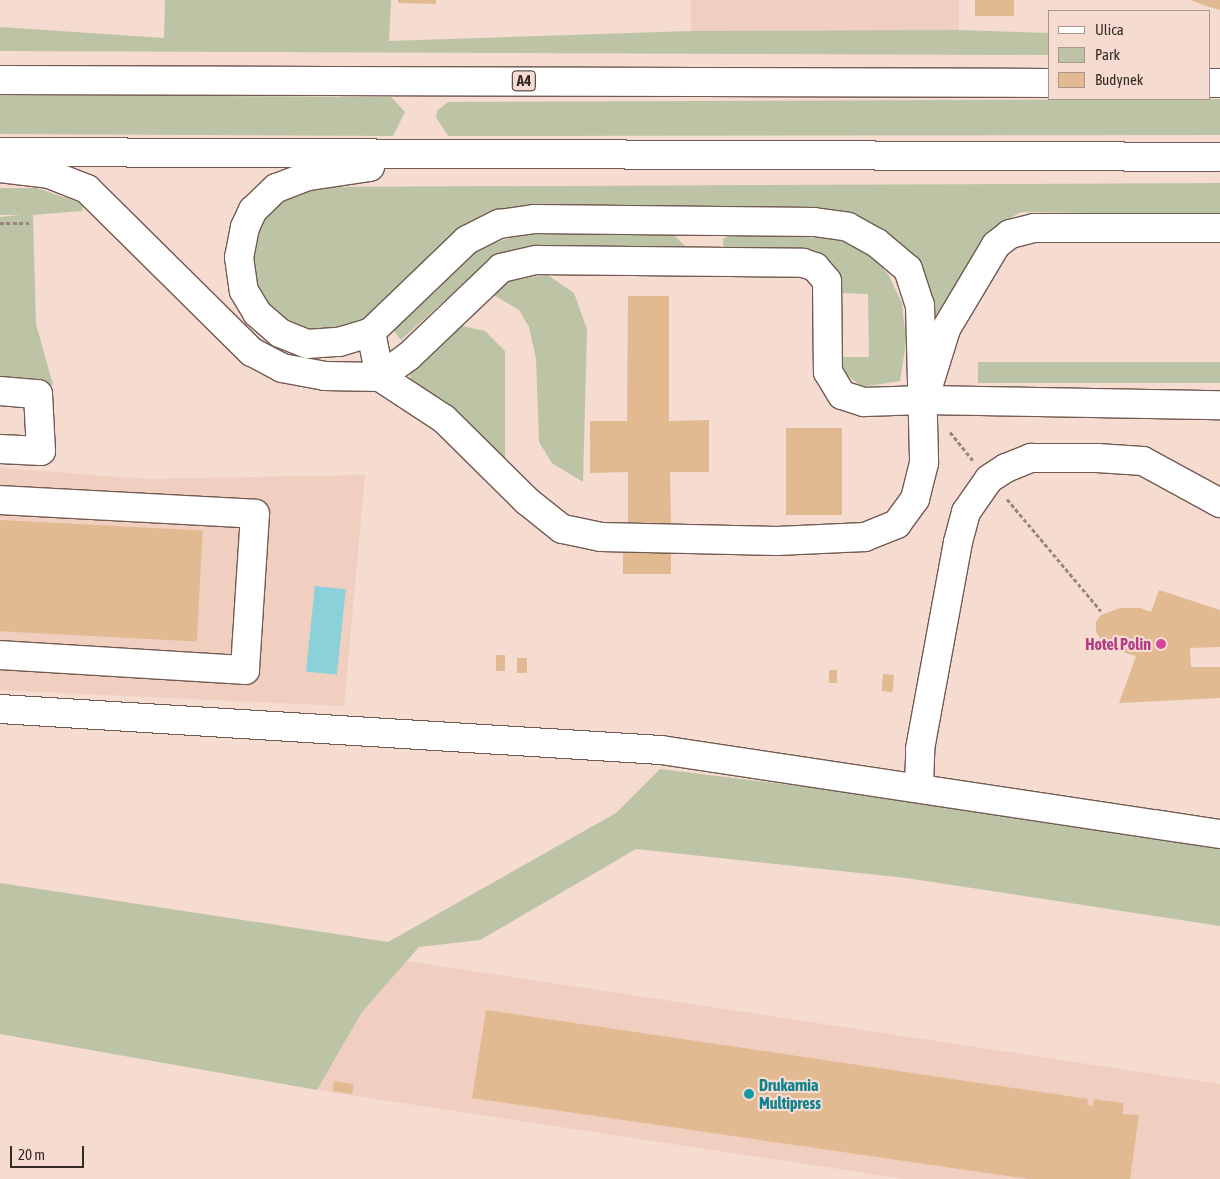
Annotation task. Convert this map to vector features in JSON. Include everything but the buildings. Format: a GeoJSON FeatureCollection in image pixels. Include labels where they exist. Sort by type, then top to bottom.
{"type":"FeatureCollection","features":[{"type":"Feature","properties":{"kind":"main road","name":"A4"},"geometry":{"type":"LineString","coordinates":[[0,80],[1048,83]]}},
{"type":"Feature","properties":{"kind":"main road"},"geometry":{"type":"LineString","coordinates":[[0,152],[1220,157]]}},
{"type":"Feature","properties":{"kind":"main road"},"geometry":{"type":"LineString","coordinates":[[0,168],[48,174],[87,190],[252,352],[282,368],[325,376],[380,377],[444,419],[527,501],[562,529],[601,538],[777,541],[865,537],[897,524],[914,499],[924,463],[924,400],[920,305],[908,269],[878,243],[848,227],[814,222],[534,219],[499,224],[467,240],[371,332],[339,342],[307,344],[280,333],[257,313],[244,291],[239,257],[249,219],[262,200],[292,181],[458,154]]}},
{"type":"Feature","properties":{"kind":"main road"},"geometry":{"type":"LineString","coordinates":[[924,400],[946,329],[996,245],[1010,234],[1034,228],[1220,228]]}},
{"type":"Feature","properties":{"kind":"main road"},"geometry":{"type":"LineString","coordinates":[[380,377],[409,356],[501,268],[537,260],[803,263],[815,267],[827,281],[828,372],[842,395],[864,402],[924,400],[1220,405]]}},
{"type":"Feature","properties":{"kind":"main road"},"geometry":{"type":"LineString","coordinates":[[371,332],[380,377]]}},
{"type":"Feature","properties":{"kind":"main road"},"geometry":{"type":"LineString","coordinates":[[0,392],[38,394],[41,452],[0,449]]}},
{"type":"Feature","properties":{"kind":"main road"},"geometry":{"type":"LineString","coordinates":[[919,787],[920,749],[958,542],[966,512],[989,479],[1006,468],[1031,458],[1097,458],[1143,461],[1220,503]]}},
{"type":"Feature","properties":{"kind":"main road"},"geometry":{"type":"LineString","coordinates":[[0,500],[255,514],[245,670],[0,655]]}},
{"type":"Feature","properties":{"kind":"main road"},"geometry":{"type":"LineString","coordinates":[[0,708],[661,750],[919,787],[1220,834]]}},
{"type":"Feature","properties":{"kind":"path"},"geometry":{"type":"LineString","coordinates":[[0,223],[30,223]]}},
{"type":"Feature","properties":{"kind":"path"},"geometry":{"type":"LineString","coordinates":[[924,400],[1101,612]]}},
{"type":"Feature","properties":{"kind":"shaded area"},"geometry":{"type":"Polygon","coordinates":[[[691,0],[959,0],[959,31],[691,31],[691,0]]]}},
{"type":"Feature","properties":{"kind":"shaded area"},"geometry":{"type":"Polygon","coordinates":[[[0,468],[146,479],[365,475],[344,706],[0,690],[0,468]]]}},
{"type":"Feature","properties":{"kind":"shaded area"},"geometry":{"type":"Polygon","coordinates":[[[406,961],[1220,1084],[1220,1179],[905,1179],[317,1090],[362,1012],[406,961]]]}},
{"type":"Feature","properties":{"kind":"green space"},"geometry":{"type":"Polygon","coordinates":[[[165,0],[391,0],[389,41],[691,31],[959,30],[1048,33],[1048,55],[0,51],[0,27],[164,38],[165,0]]]}},
{"type":"Feature","properties":{"kind":"green space"},"geometry":{"type":"Polygon","coordinates":[[[0,95],[391,97],[405,112],[393,136],[0,134],[0,95]]]}},
{"type":"Feature","properties":{"kind":"green space"},"geometry":{"type":"Polygon","coordinates":[[[1220,99],[1220,135],[448,136],[436,117],[437,111],[448,102],[1220,99]]]}},
{"type":"Feature","properties":{"kind":"green space"},"geometry":{"type":"Polygon","coordinates":[[[1220,183],[1220,215],[1021,212],[992,228],[931,330],[905,254],[876,226],[837,211],[510,208],[466,224],[358,325],[324,337],[295,330],[270,312],[252,281],[250,248],[263,215],[284,199],[310,187],[1220,183]]]}},
{"type":"Feature","properties":{"kind":"green space"},"geometry":{"type":"Polygon","coordinates":[[[0,188],[37,188],[84,204],[82,211],[33,215],[36,324],[53,385],[0,381],[0,217],[21,215],[0,215],[0,188]]]}},
{"type":"Feature","properties":{"kind":"green space"},"geometry":{"type":"Polygon","coordinates":[[[527,232],[671,232],[686,247],[520,250],[490,259],[401,340],[391,327],[472,251],[527,232]]]}},
{"type":"Feature","properties":{"kind":"green space"},"geometry":{"type":"Polygon","coordinates":[[[733,233],[839,239],[874,258],[888,274],[902,303],[906,343],[900,381],[862,387],[841,370],[839,357],[869,357],[868,294],[840,293],[836,271],[819,255],[728,250],[723,245],[723,239],[733,233]]]}},
{"type":"Feature","properties":{"kind":"green space"},"geometry":{"type":"Polygon","coordinates":[[[546,274],[574,293],[587,329],[583,482],[552,463],[539,442],[536,359],[529,327],[519,310],[490,293],[510,281],[546,274]]]}},
{"type":"Feature","properties":{"kind":"green space"},"geometry":{"type":"Polygon","coordinates":[[[462,326],[485,331],[505,351],[505,460],[440,404],[411,386],[410,373],[462,326]]]}},
{"type":"Feature","properties":{"kind":"green space"},"geometry":{"type":"Polygon","coordinates":[[[978,362],[1220,362],[1220,383],[978,383],[978,362]]]}},
{"type":"Feature","properties":{"kind":"green space"},"geometry":{"type":"Polygon","coordinates":[[[660,769],[862,794],[1220,848],[1220,926],[906,878],[636,849],[480,940],[419,947],[362,1012],[317,1090],[0,1034],[0,883],[388,942],[616,813],[660,769]]]}},
{"type":"Feature","properties":{"kind":"water"},"geometry":{"type":"Polygon","coordinates":[[[315,586],[346,589],[337,675],[306,672],[315,586]]]}},
{"type":"Feature","properties":{"kind":"place","name":"Hotel Polin"},"geometry":{"type":"Point","coordinates":[1161,644]}},
{"type":"Feature","properties":{"kind":"place","name":"Drukarnia Multipress"},"geometry":{"type":"Point","coordinates":[749,1094]}}]}
